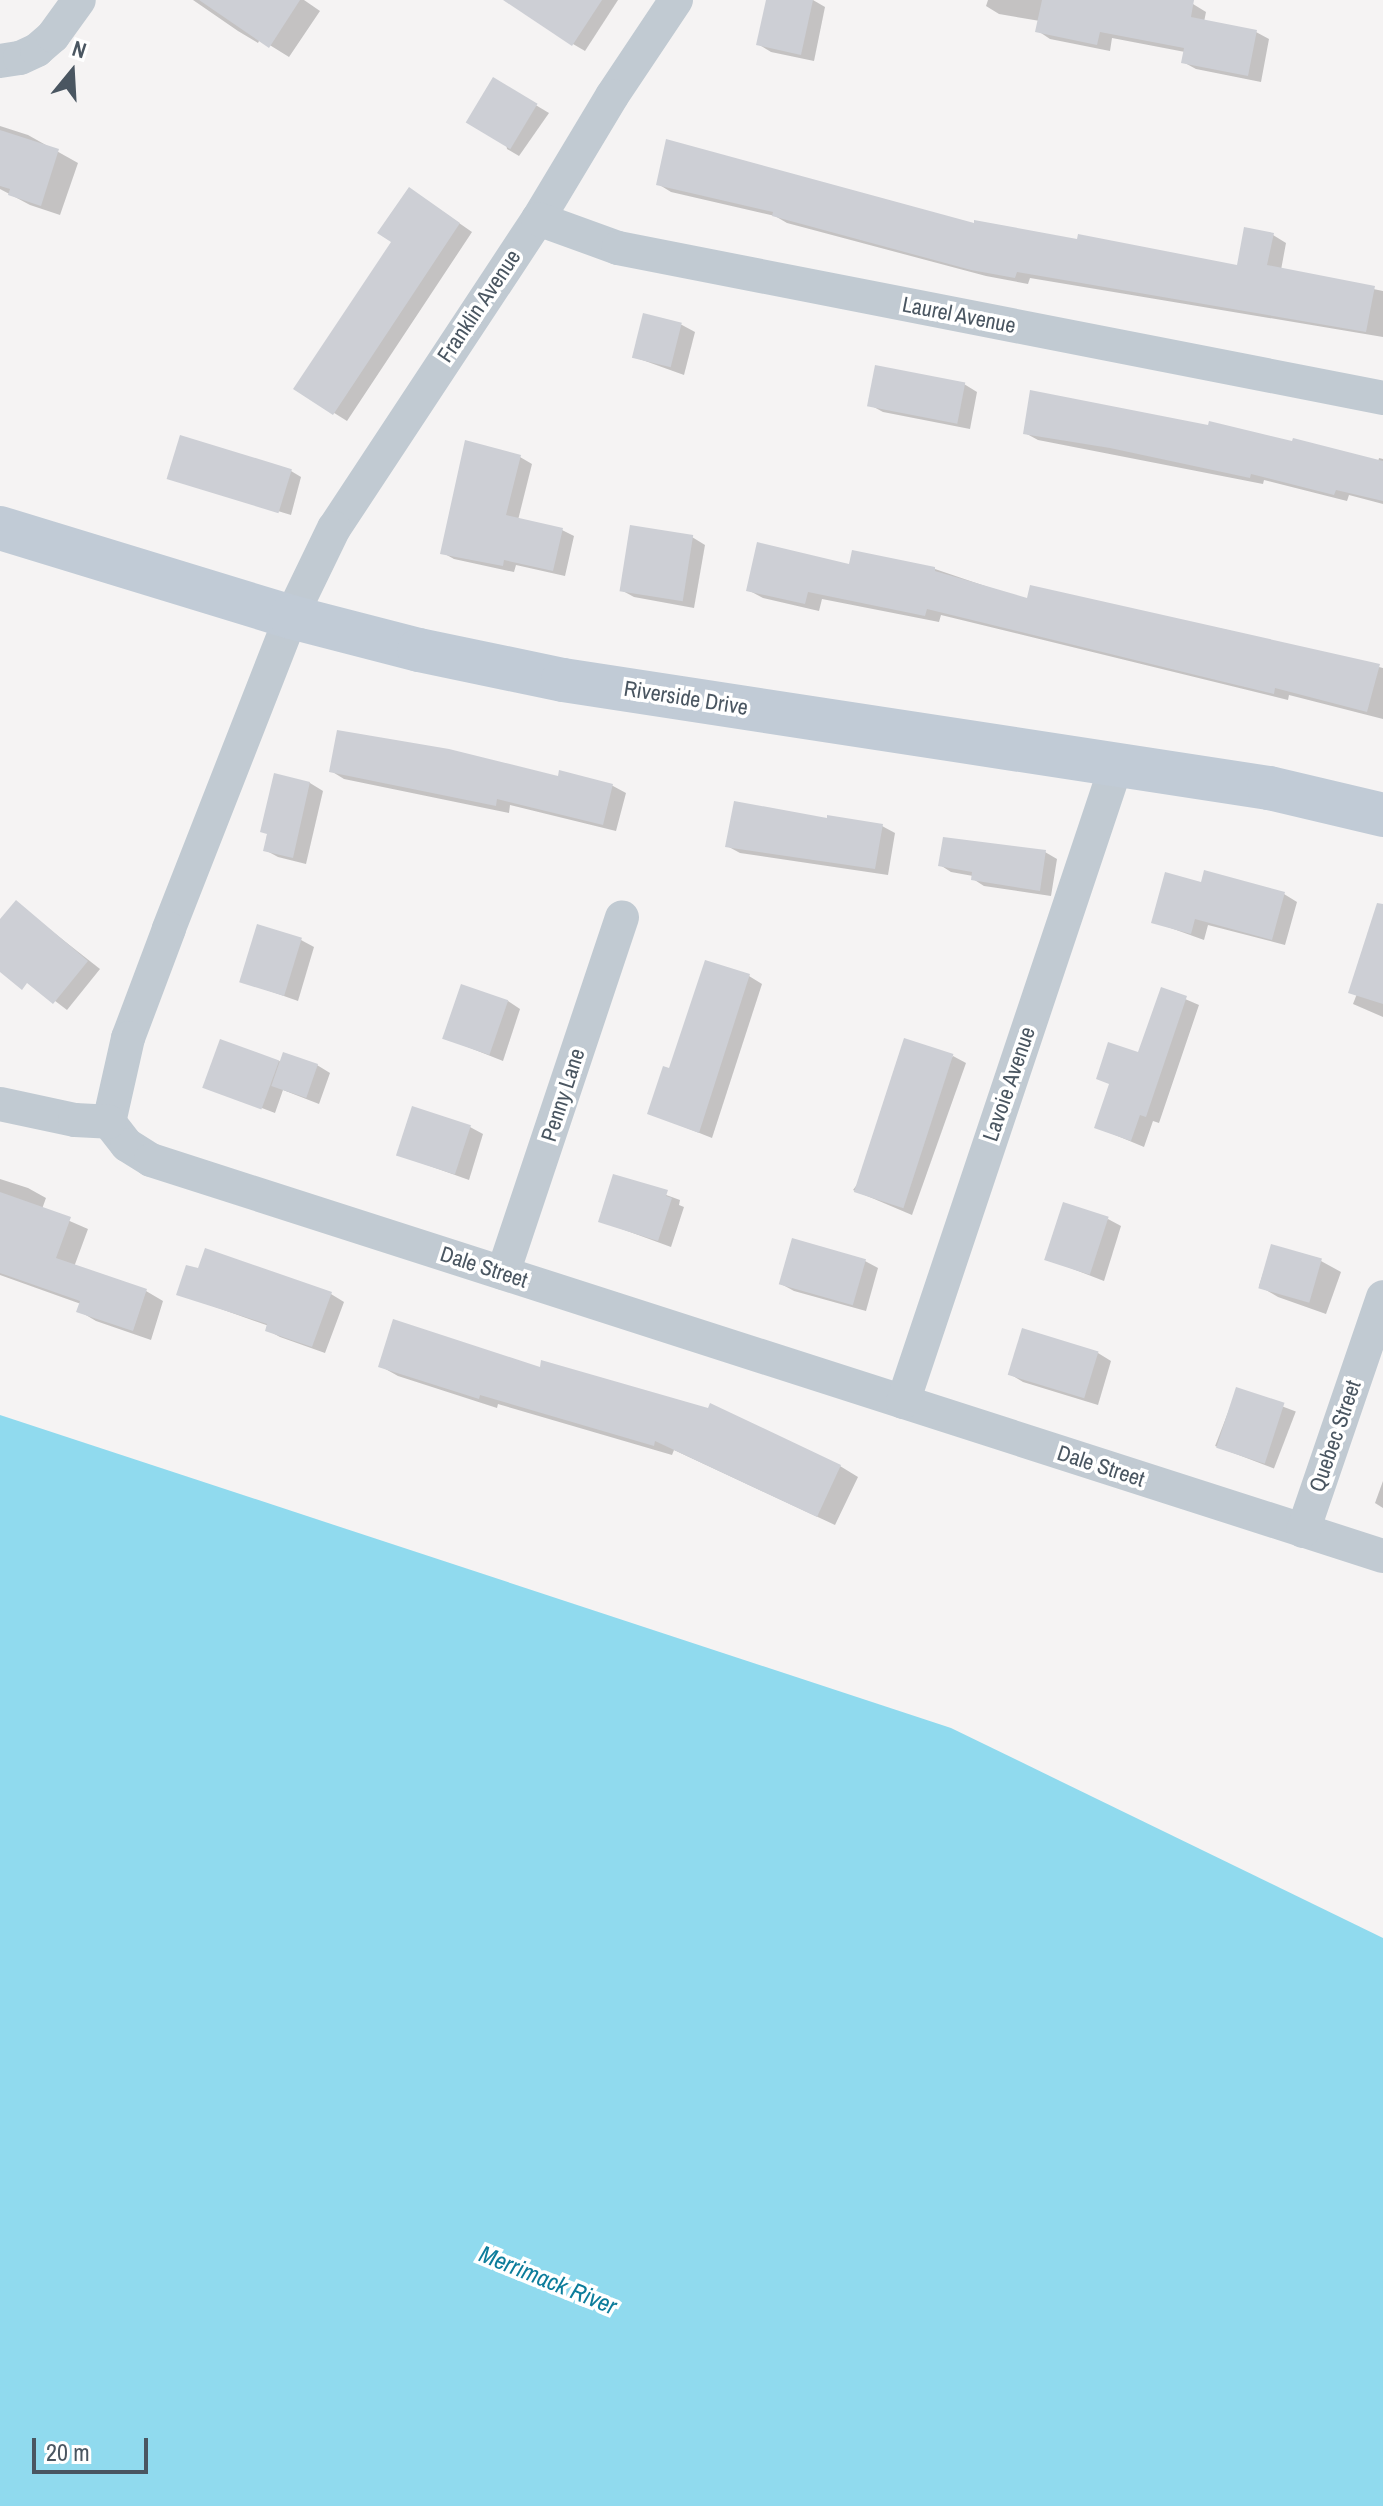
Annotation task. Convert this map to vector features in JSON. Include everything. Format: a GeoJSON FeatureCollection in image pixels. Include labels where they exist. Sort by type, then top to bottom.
{"type":"FeatureCollection","features":[{"type":"Feature","properties":{"kind":"main road","name":"Riverside Drive"},"geometry":{"type":"LineString","coordinates":[[0,528],[291,617],[419,650],[563,680],[1269,788],[1383,815]]}},
{"type":"Feature","properties":{"kind":"street"},"geometry":{"type":"LineString","coordinates":[[0,61],[20,58],[37,50],[53,36],[79,0]]}},
{"type":"Feature","properties":{"kind":"street","name":"Franklin Avenue"},"geometry":{"type":"LineString","coordinates":[[291,617],[334,528],[538,219],[612,96],[676,0]]}},
{"type":"Feature","properties":{"kind":"street","name":"Laurel Avenue"},"geometry":{"type":"LineString","coordinates":[[538,219],[618,248],[1383,398]]}},
{"type":"Feature","properties":{"kind":"street"},"geometry":{"type":"LineString","coordinates":[[3,1101],[75,1120],[109,1122],[128,1038],[291,617]]}},
{"type":"Feature","properties":{"kind":"street","name":"Lavoie Avenue"},"geometry":{"type":"LineString","coordinates":[[903,1402],[1116,766]]}},
{"type":"Feature","properties":{"kind":"street","name":"Penny Lane"},"geometry":{"type":"LineString","coordinates":[[503,1273],[622,917]]}},
{"type":"Feature","properties":{"kind":"street","name":"Dale Street"},"geometry":{"type":"LineString","coordinates":[[109,1122],[127,1145],[151,1160],[1383,1556]]}},
{"type":"Feature","properties":{"kind":"street","name":"Quebec Street"},"geometry":{"type":"LineString","coordinates":[[1303,1531],[1383,1297]]}},
{"type":"Feature","properties":{"kind":"water","name":"Merrimack River"},"geometry":{"type":"Polygon","coordinates":[[[0,1415],[951,1728],[1383,1938],[1383,2506],[0,2506],[0,1415]]]}},
{"type":"Feature","properties":{"kind":"building"},"geometry":{"type":"Polygon","coordinates":[[[199,0],[300,0],[269,48],[199,0]]]}},
{"type":"Feature","properties":{"kind":"building"},"geometry":{"type":"Polygon","coordinates":[[[503,0],[602,0],[572,46],[503,0]]]}},
{"type":"Feature","properties":{"kind":"building"},"geometry":{"type":"Polygon","coordinates":[[[766,0],[813,0],[801,55],[756,45],[766,0]]]}},
{"type":"Feature","properties":{"kind":"building"},"geometry":{"type":"Polygon","coordinates":[[[1042,0],[1194,0],[1191,17],[1257,30],[1248,76],[1181,63],[1184,48],[1100,32],[1097,45],[1035,32],[1042,0]]]}},
{"type":"Feature","properties":{"kind":"building"},"geometry":{"type":"Polygon","coordinates":[[[493,77],[538,104],[510,149],[466,122],[493,77]]]}},
{"type":"Feature","properties":{"kind":"building"},"geometry":{"type":"Polygon","coordinates":[[[0,130],[59,149],[41,206],[8,195],[10,189],[0,186],[0,130]]]}},
{"type":"Feature","properties":{"kind":"building"},"geometry":{"type":"Polygon","coordinates":[[[666,139],[974,223],[974,220],[1077,239],[1078,234],[1237,265],[1244,227],[1274,233],[1267,265],[1375,286],[1366,332],[1017,272],[1015,278],[971,270],[772,216],[773,212],[656,185],[666,139]]]}},
{"type":"Feature","properties":{"kind":"building"},"geometry":{"type":"Polygon","coordinates":[[[409,187],[460,223],[333,415],[293,389],[391,242],[377,233],[409,187]]]}},
{"type":"Feature","properties":{"kind":"building"},"geometry":{"type":"Polygon","coordinates":[[[643,313],[682,323],[671,367],[632,358],[643,313]]]}},
{"type":"Feature","properties":{"kind":"building"},"geometry":{"type":"Polygon","coordinates":[[[875,365],[965,383],[957,424],[867,406],[875,365]]]}},
{"type":"Feature","properties":{"kind":"building"},"geometry":{"type":"Polygon","coordinates":[[[1030,390],[1208,425],[1209,421],[1383,461],[1383,501],[1336,490],[1334,495],[1251,474],[1250,478],[1110,448],[1023,434],[1030,390]]]}},
{"type":"Feature","properties":{"kind":"building"},"geometry":{"type":"Polygon","coordinates":[[[180,435],[292,469],[278,513],[167,479],[180,435]]]}},
{"type":"Feature","properties":{"kind":"building"},"geometry":{"type":"Polygon","coordinates":[[[465,440],[521,455],[506,515],[563,528],[553,571],[504,560],[503,566],[440,554],[465,440]]]}},
{"type":"Feature","properties":{"kind":"building"},"geometry":{"type":"Polygon","coordinates":[[[630,525],[693,535],[683,601],[620,591],[630,525]]]}},
{"type":"Feature","properties":{"kind":"building"},"geometry":{"type":"Polygon","coordinates":[[[757,542],[849,564],[852,550],[935,567],[935,571],[1027,598],[1030,585],[1380,664],[1367,712],[1275,688],[1274,694],[927,609],[925,616],[808,592],[805,604],[746,591],[757,542]]]}},
{"type":"Feature","properties":{"kind":"building"},"geometry":{"type":"Polygon","coordinates":[[[337,730],[449,749],[558,776],[559,770],[613,784],[603,825],[497,799],[496,806],[329,772],[337,730]]]}},
{"type":"Feature","properties":{"kind":"building"},"geometry":{"type":"Polygon","coordinates":[[[274,773],[310,782],[293,858],[263,851],[267,834],[260,832],[274,773]]]}},
{"type":"Feature","properties":{"kind":"building"},"geometry":{"type":"Polygon","coordinates":[[[734,801],[827,818],[827,815],[883,824],[875,869],[725,847],[734,801]]]}},
{"type":"Feature","properties":{"kind":"building"},"geometry":{"type":"Polygon","coordinates":[[[943,837],[1046,850],[1040,891],[971,880],[972,872],[938,866],[943,837]]]}},
{"type":"Feature","properties":{"kind":"building"},"geometry":{"type":"Polygon","coordinates":[[[1204,870],[1285,892],[1272,940],[1195,919],[1191,934],[1151,923],[1165,872],[1201,882],[1204,870]]]}},
{"type":"Feature","properties":{"kind":"building"},"geometry":{"type":"Polygon","coordinates":[[[16,900],[88,961],[53,1004],[27,983],[22,990],[0,972],[0,919],[16,900]]]}},
{"type":"Feature","properties":{"kind":"building"},"geometry":{"type":"Polygon","coordinates":[[[1377,903],[1383,904],[1383,1004],[1348,993],[1377,903]]]}},
{"type":"Feature","properties":{"kind":"building"},"geometry":{"type":"Polygon","coordinates":[[[257,924],[302,938],[284,996],[239,982],[257,924]]]}},
{"type":"Feature","properties":{"kind":"building"},"geometry":{"type":"Polygon","coordinates":[[[705,960],[750,974],[699,1133],[647,1114],[663,1066],[669,1068],[705,960]]]}},
{"type":"Feature","properties":{"kind":"building"},"geometry":{"type":"Polygon","coordinates":[[[461,984],[508,1000],[489,1055],[442,1039],[461,984]]]}},
{"type":"Feature","properties":{"kind":"building"},"geometry":{"type":"Polygon","coordinates":[[[1161,987],[1187,996],[1146,1117],[1140,1115],[1131,1141],[1094,1128],[1109,1084],[1096,1079],[1108,1042],[1138,1052],[1161,987]]]}},
{"type":"Feature","properties":{"kind":"building"},"geometry":{"type":"Polygon","coordinates":[[[904,1038],[953,1054],[903,1208],[854,1192],[904,1038]]]}},
{"type":"Feature","properties":{"kind":"building"},"geometry":{"type":"Polygon","coordinates":[[[220,1039],[279,1061],[261,1109],[202,1088],[220,1039]]]}},
{"type":"Feature","properties":{"kind":"building"},"geometry":{"type":"Polygon","coordinates":[[[283,1052],[318,1064],[306,1098],[271,1086],[283,1052]]]}},
{"type":"Feature","properties":{"kind":"building"},"geometry":{"type":"Polygon","coordinates":[[[412,1106],[471,1125],[455,1175],[396,1155],[412,1106]]]}},
{"type":"Feature","properties":{"kind":"building"},"geometry":{"type":"Polygon","coordinates":[[[613,1174],[668,1190],[666,1196],[672,1198],[658,1241],[598,1222],[613,1174]]]}},
{"type":"Feature","properties":{"kind":"building"},"geometry":{"type":"Polygon","coordinates":[[[0,1192],[71,1217],[56,1258],[147,1289],[133,1331],[76,1312],[80,1301],[0,1273],[0,1192]]]}},
{"type":"Feature","properties":{"kind":"building"},"geometry":{"type":"Polygon","coordinates":[[[1063,1202],[1109,1217],[1090,1275],[1044,1260],[1063,1202]]]}},
{"type":"Feature","properties":{"kind":"building"},"geometry":{"type":"Polygon","coordinates":[[[792,1238],[866,1259],[853,1305],[779,1284],[792,1238]]]}},
{"type":"Feature","properties":{"kind":"building"},"geometry":{"type":"Polygon","coordinates":[[[1271,1244],[1322,1259],[1309,1303],[1258,1288],[1271,1244]]]}},
{"type":"Feature","properties":{"kind":"building"},"geometry":{"type":"Polygon","coordinates":[[[205,1248],[332,1292],[312,1347],[265,1331],[267,1324],[176,1295],[186,1265],[198,1268],[205,1248]]]}},
{"type":"Feature","properties":{"kind":"building"},"geometry":{"type":"Polygon","coordinates":[[[393,1319],[540,1367],[541,1360],[708,1408],[710,1403],[841,1465],[817,1517],[655,1441],[654,1446],[480,1395],[479,1399],[378,1367],[393,1319]]]}},
{"type":"Feature","properties":{"kind":"building"},"geometry":{"type":"Polygon","coordinates":[[[1022,1328],[1099,1351],[1084,1398],[1008,1375],[1022,1328]]]}},
{"type":"Feature","properties":{"kind":"building"},"geometry":{"type":"Polygon","coordinates":[[[1236,1387],[1285,1403],[1265,1464],[1216,1448],[1236,1387]]]}}]}
